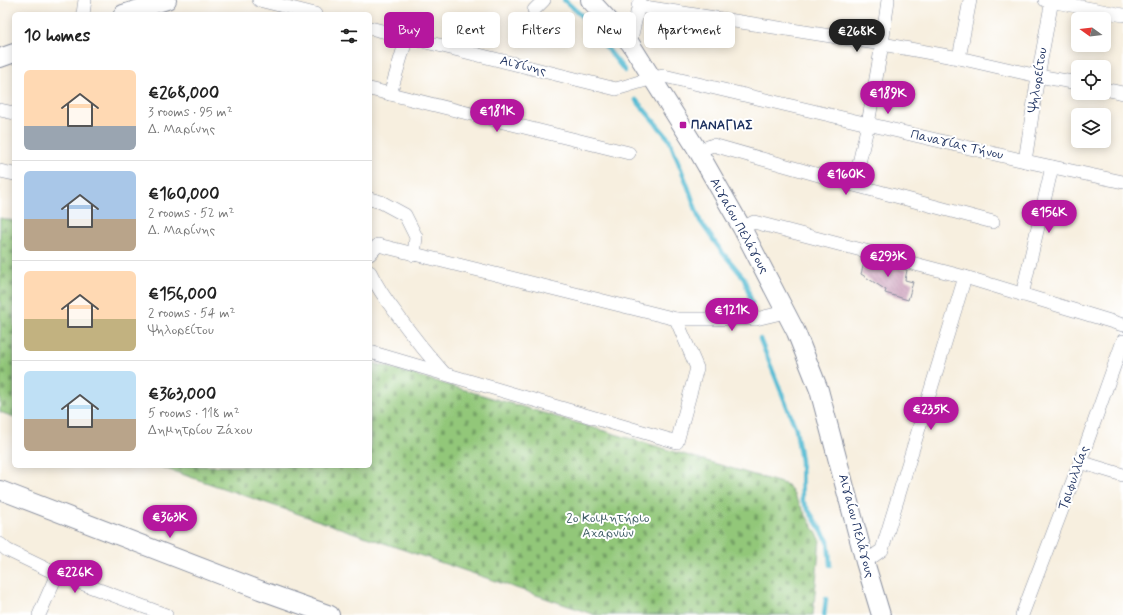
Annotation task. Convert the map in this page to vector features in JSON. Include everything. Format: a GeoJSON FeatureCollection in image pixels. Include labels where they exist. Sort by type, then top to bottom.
{"type":"FeatureCollection","features":[{"type":"Feature","properties":{"kind":"main road"},"geometry":{"type":"LineString","coordinates":[[129,12],[167,0]]}},
{"type":"Feature","properties":{"kind":"main road","name":"Αιγαίου Πελάγους"},"geometry":{"type":"LineString","coordinates":[[590,0],[601,12]]}},
{"type":"Feature","properties":{"kind":"main road","name":"Αιγαίου Πελάγους"},"geometry":{"type":"LineString","coordinates":[[633,48],[698,151],[742,228],[796,332],[819,390],[865,562],[881,615]]}},
{"type":"Feature","properties":{"kind":"main road"},"geometry":{"type":"LineString","coordinates":[[0,58],[12,54]]}},
{"type":"Feature","properties":{"kind":"main road"},"geometry":{"type":"LineString","coordinates":[[0,492],[330,615]]}},
{"type":"Feature","properties":{"kind":"street"},"geometry":{"type":"LineString","coordinates":[[83,12],[85,0]]}},
{"type":"Feature","properties":{"kind":"street"},"geometry":{"type":"LineString","coordinates":[[259,0],[307,12]]}},
{"type":"Feature","properties":{"kind":"street"},"geometry":{"type":"LineString","coordinates":[[534,10],[544,0]]}},
{"type":"Feature","properties":{"kind":"street"},"geometry":{"type":"LineString","coordinates":[[854,185],[868,124],[888,0]]}},
{"type":"Feature","properties":{"kind":"street"},"geometry":{"type":"LineString","coordinates":[[959,58],[970,0]]}},
{"type":"Feature","properties":{"kind":"street"},"geometry":{"type":"LineString","coordinates":[[1049,0],[1123,14]]}},
{"type":"Feature","properties":{"kind":"street","name":"Ψηλορείτου"},"geometry":{"type":"LineString","coordinates":[[1025,161],[1049,0]]}},
{"type":"Feature","properties":{"kind":"street"},"geometry":{"type":"LineString","coordinates":[[636,17],[639,3],[959,58],[1071,83]]}},
{"type":"Feature","properties":{"kind":"street","name":"Αιγίνης"},"geometry":{"type":"LineString","coordinates":[[372,28],[384,31]]}},
{"type":"Feature","properties":{"kind":"street","name":"Αιγίνης"},"geometry":{"type":"LineString","coordinates":[[434,44],[616,89],[637,84],[652,78]]}},
{"type":"Feature","properties":{"kind":"street"},"geometry":{"type":"LineString","coordinates":[[390,94],[404,48]]}},
{"type":"Feature","properties":{"kind":"street","name":"Παναγίας Τήνου"},"geometry":{"type":"LineString","coordinates":[[652,78],[664,76],[1025,161],[1123,182]]}},
{"type":"Feature","properties":{"kind":"street"},"geometry":{"type":"LineString","coordinates":[[372,90],[629,153]]}},
{"type":"Feature","properties":{"kind":"street"},"geometry":{"type":"LineString","coordinates":[[1111,90],[1123,93]]}},
{"type":"Feature","properties":{"kind":"street"},"geometry":{"type":"LineString","coordinates":[[0,110],[12,113]]}},
{"type":"Feature","properties":{"kind":"street"},"geometry":{"type":"LineString","coordinates":[[698,151],[714,145],[854,185],[993,222]]}},
{"type":"Feature","properties":{"kind":"street"},"geometry":{"type":"LineString","coordinates":[[1022,294],[1052,167]]}},
{"type":"Feature","properties":{"kind":"street"},"geometry":{"type":"LineString","coordinates":[[0,171],[12,174]]}},
{"type":"Feature","properties":{"kind":"street"},"geometry":{"type":"LineString","coordinates":[[372,200],[381,202],[405,214],[416,237],[414,255]]}},
{"type":"Feature","properties":{"kind":"street"},"geometry":{"type":"LineString","coordinates":[[742,228],[754,222],[965,277],[1123,325]]}},
{"type":"Feature","properties":{"kind":"street"},"geometry":{"type":"LineString","coordinates":[[372,252],[378,245],[676,319],[756,319],[785,312]]}},
{"type":"Feature","properties":{"kind":"street"},"geometry":{"type":"LineString","coordinates":[[372,276],[382,294],[402,322],[420,346],[444,373]]}},
{"type":"Feature","properties":{"kind":"street"},"geometry":{"type":"LineString","coordinates":[[865,562],[882,550],[965,277]]}},
{"type":"Feature","properties":{"kind":"street"},"geometry":{"type":"LineString","coordinates":[[372,353],[677,442],[697,368],[676,319]]}},
{"type":"Feature","properties":{"kind":"street","name":"Τριφυλλίας"},"geometry":{"type":"LineString","coordinates":[[1022,615],[1080,462],[1123,341]]}},
{"type":"Feature","properties":{"kind":"street"},"geometry":{"type":"LineString","coordinates":[[1080,462],[1123,475]]}},
{"type":"Feature","properties":{"kind":"street"},"geometry":{"type":"LineString","coordinates":[[0,544],[7,550],[57,574],[166,615]]}},
{"type":"Feature","properties":{"kind":"street"},"geometry":{"type":"LineString","coordinates":[[39,615],[57,574]]}},
{"type":"Feature","properties":{"kind":"green space"},"geometry":{"type":"Polygon","coordinates":[[[0,218],[12,221],[12,416],[0,412],[0,218]]]}},
{"type":"Feature","properties":{"kind":"green space","name":"2ο Κοιμητήριο Αχαρνών"},"geometry":{"type":"Polygon","coordinates":[[[372,363],[788,485],[820,539],[813,615],[595,615],[164,468],[372,468],[372,363]]]}},
{"type":"Feature","properties":{"kind":"building"},"geometry":{"type":"Polygon","coordinates":[[[865,259],[907,270],[905,280],[913,282],[908,300],[885,293],[886,290],[861,274],[865,259]]]}},
{"type":"Feature","properties":{"kind":"waterway"},"geometry":{"type":"LineString","coordinates":[[564,0],[580,14],[625,71]]}},
{"type":"Feature","properties":{"kind":"waterway"},"geometry":{"type":"LineString","coordinates":[[636,100],[669,139],[700,221],[722,252],[744,278],[752,303]]}},
{"type":"Feature","properties":{"kind":"waterway"},"geometry":{"type":"LineString","coordinates":[[760,339],[796,429],[801,461],[802,500],[828,541],[830,565]]}},
{"type":"Feature","properties":{"kind":"waterway"},"geometry":{"type":"LineString","coordinates":[[824,615],[826,599]]}},
{"type":"Feature","properties":{"kind":"place","name":"ΠΑΝΑΓΙΑΣ"},"geometry":{"type":"Point","coordinates":[683,125]}}]}
